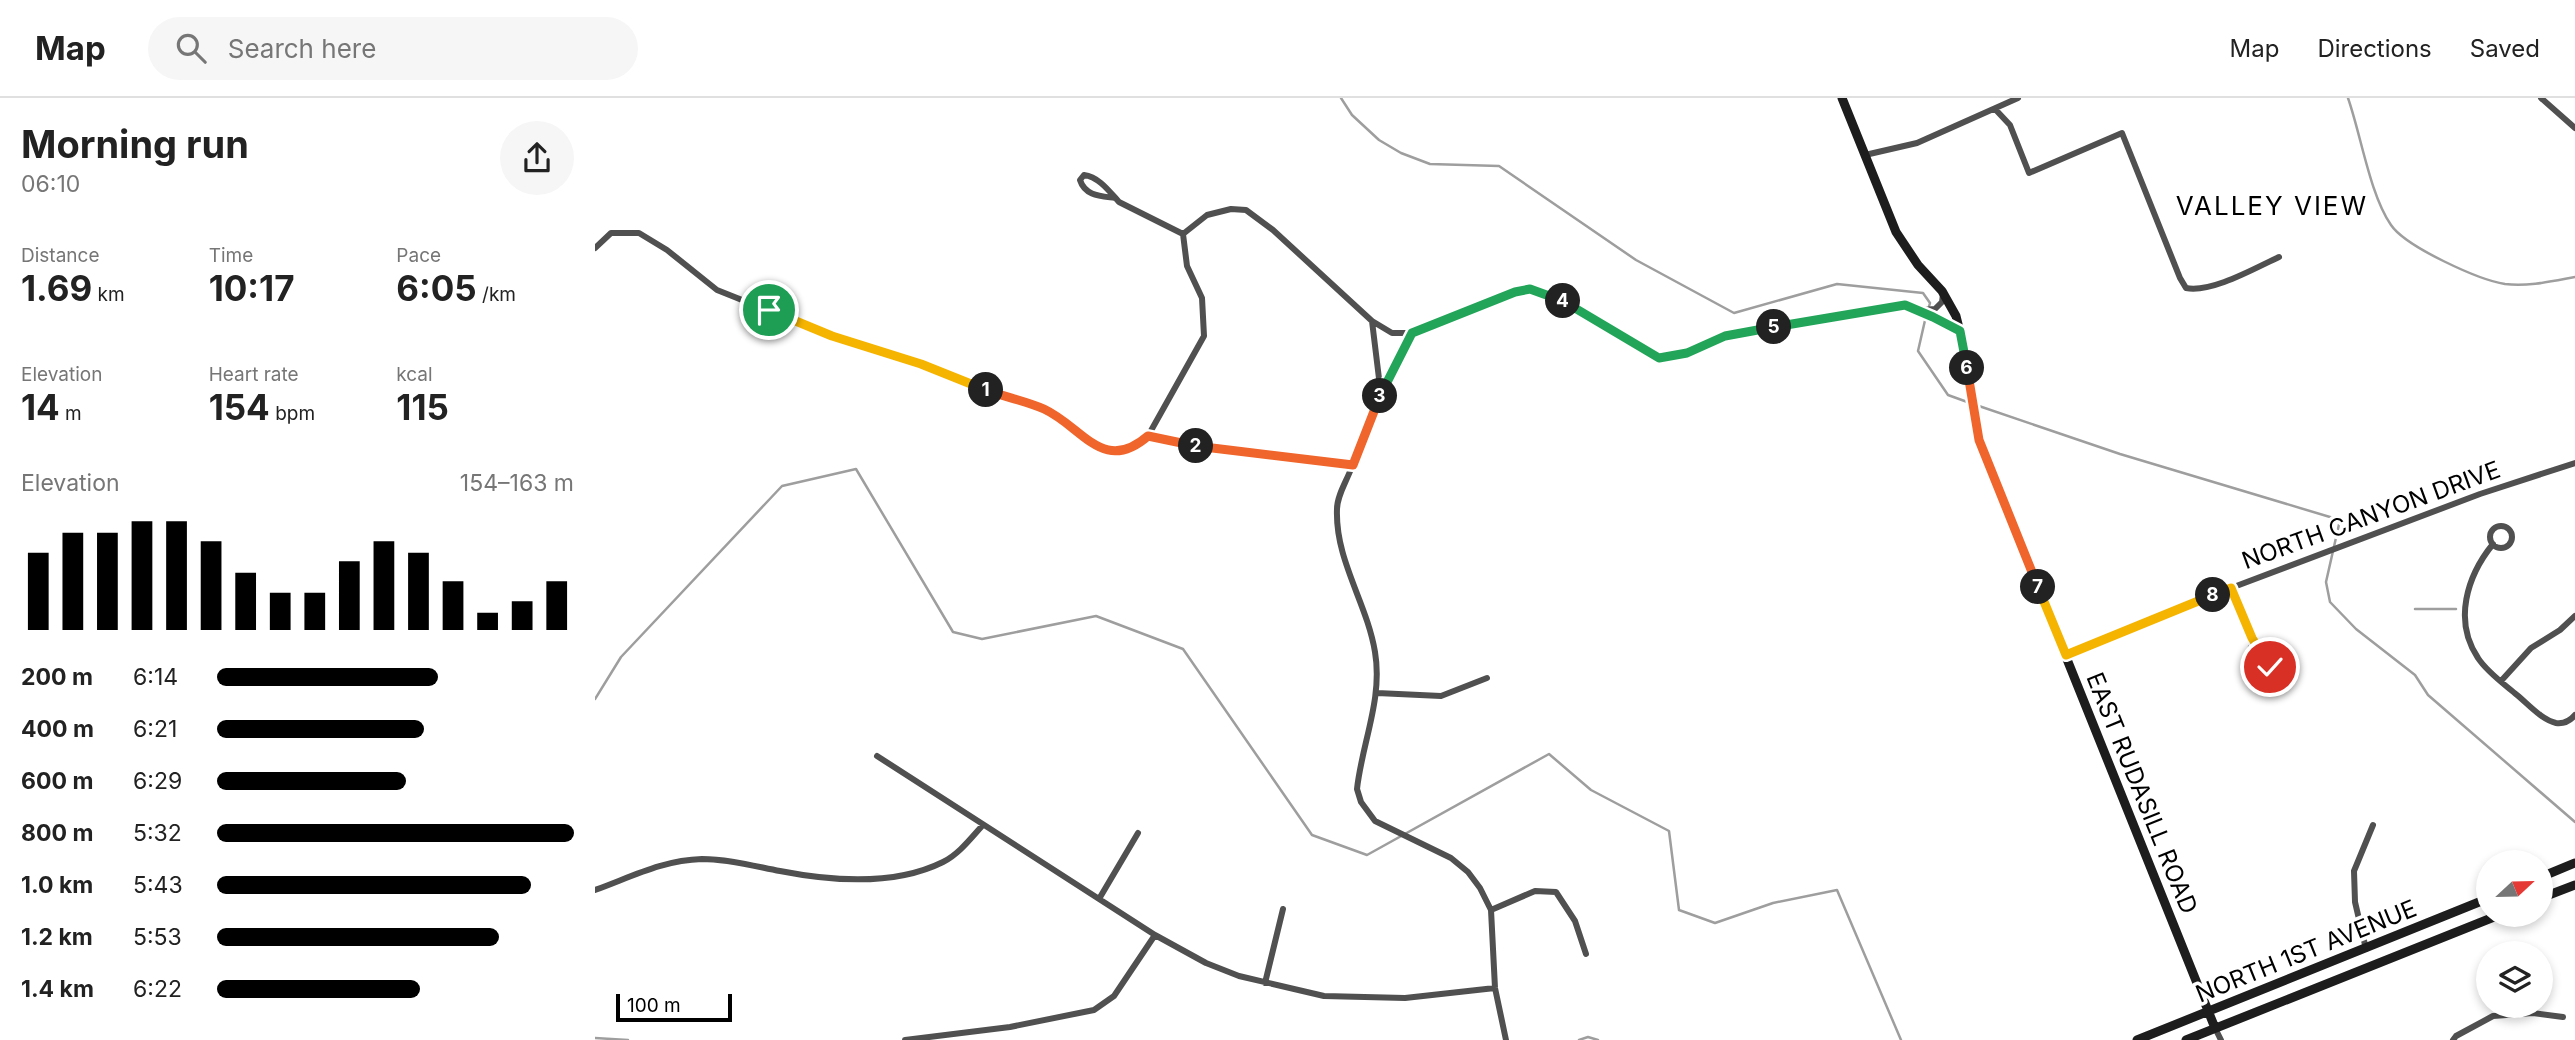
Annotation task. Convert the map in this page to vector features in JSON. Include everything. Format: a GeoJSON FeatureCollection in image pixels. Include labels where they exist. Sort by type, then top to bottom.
{"type":"FeatureCollection","features":[{"type":"Feature","properties":{"kind":"street","name":"EAST RUDASILL ROAD"},"geometry":{"type":"LineString","coordinates":[[1842,98],[1896,232],[1918,265],[1943,292],[1956,316],[1979,440],[2221,1040]]}},
{"type":"Feature","properties":{"kind":"street"},"geometry":{"type":"LineString","coordinates":[[1865,155],[1917,143],[2018,98]]}},
{"type":"Feature","properties":{"kind":"street"},"geometry":{"type":"LineString","coordinates":[[2541,98],[2573,123]]}},
{"type":"Feature","properties":{"kind":"street"},"geometry":{"type":"LineString","coordinates":[[1995,109],[2010,125],[2029,173],[2122,133],[2186,288],[2196,290],[2236,278],[2279,257]]}},
{"type":"Feature","properties":{"kind":"street"},"geometry":{"type":"LineString","coordinates":[[1115,198],[1091,194],[1082,186],[1080,180],[1084,175],[1095,178],[1115,198],[1183,234]]}},
{"type":"Feature","properties":{"kind":"street"},"geometry":{"type":"LineString","coordinates":[[1183,234],[1207,215],[1231,209],[1246,210],[1273,230],[1372,321],[1392,333],[1412,333],[1515,292],[1530,289],[1563,301],[1659,358],[1687,353],[1725,336],[1766,328],[1896,305],[1935,309],[1942,302],[1943,292]]}},
{"type":"Feature","properties":{"kind":"street"},"geometry":{"type":"LineString","coordinates":[[595,248],[611,233],[639,233],[667,250],[717,290],[832,336],[921,364],[978,388],[1046,410],[1101,449],[1118,452],[1133,449],[1148,436],[1204,336],[1202,298],[1187,266],[1183,234]]}},
{"type":"Feature","properties":{"kind":"street"},"geometry":{"type":"LineString","coordinates":[[1915,309],[1960,331]]}},
{"type":"Feature","properties":{"kind":"street"},"geometry":{"type":"LineString","coordinates":[[1372,321],[1381,396]]}},
{"type":"Feature","properties":{"kind":"street"},"geometry":{"type":"LineString","coordinates":[[1412,333],[1381,396],[1337,506],[1337,533],[1342,554],[1366,614],[1375,650],[1377,693],[1357,789],[1361,802],[1375,821],[1451,858],[1468,872],[1480,888],[1491,910],[1495,988],[1506,1040]]}},
{"type":"Feature","properties":{"kind":"street"},"geometry":{"type":"LineString","coordinates":[[1148,436],[1218,450],[1353,465]]}},
{"type":"Feature","properties":{"kind":"street","name":"NORTH CANYON DRIVE"},"geometry":{"type":"LineString","coordinates":[[2066,655],[2231,588],[2480,494],[2575,463]]}},
{"type":"Feature","properties":{"kind":"street"},"geometry":{"type":"LineString","coordinates":[[2493,544],[2481,558],[2468,583],[2465,620],[2478,659],[2550,721],[2563,723],[2575,715]]}},
{"type":"Feature","properties":{"kind":"street"},"geometry":{"type":"LineString","coordinates":[[2231,588],[2252,638],[2270,667],[2267,673],[2256,673],[2250,654],[2252,638]]}},
{"type":"Feature","properties":{"kind":"street"},"geometry":{"type":"LineString","coordinates":[[2501,681],[2531,648],[2567,625],[2575,616]]}},
{"type":"Feature","properties":{"kind":"street"},"geometry":{"type":"LineString","coordinates":[[1377,693],[1441,696],[1487,678]]}},
{"type":"Feature","properties":{"kind":"street"},"geometry":{"type":"LineString","coordinates":[[877,756],[1155,935],[1206,963],[1265,983],[1324,996],[1405,998],[1495,988]]}},
{"type":"Feature","properties":{"kind":"street"},"geometry":{"type":"LineString","coordinates":[[2366,949],[2355,902],[2354,871],[2373,825]]}},
{"type":"Feature","properties":{"kind":"street"},"geometry":{"type":"LineString","coordinates":[[595,890],[668,862],[694,860],[724,859],[841,880],[890,876],[944,862],[962,848],[982,826]]}},
{"type":"Feature","properties":{"kind":"street"},"geometry":{"type":"LineString","coordinates":[[1098,899],[1138,833]]}},
{"type":"Feature","properties":{"kind":"street"},"geometry":{"type":"LineString","coordinates":[[2553,872],[2575,863]]}},
{"type":"Feature","properties":{"kind":"street"},"geometry":{"type":"LineString","coordinates":[[2553,893],[2575,885]]}},
{"type":"Feature","properties":{"kind":"street"},"geometry":{"type":"LineString","coordinates":[[1491,910],[1535,891],[1556,892],[1575,921],[1586,954]]}},
{"type":"Feature","properties":{"kind":"street","name":"NORTH 1ST AVENUE"},"geometry":{"type":"LineString","coordinates":[[2137,1040],[2476,903]]}},
{"type":"Feature","properties":{"kind":"street"},"geometry":{"type":"LineString","coordinates":[[1265,983],[1283,909]]}},
{"type":"Feature","properties":{"kind":"street","name":"NORTH 1ST AVENUE"},"geometry":{"type":"LineString","coordinates":[[2186,1040],[2476,924]]}},
{"type":"Feature","properties":{"kind":"street"},"geometry":{"type":"LineString","coordinates":[[905,1040],[1010,1027],[1094,1010],[1114,996],[1155,935]]}},
{"type":"Feature","properties":{"kind":"street"},"geometry":{"type":"LineString","coordinates":[[2453,1040],[2493,1016],[2533,1013],[2563,1017]]}},
{"type":"Feature","properties":{"kind":"waterway"},"geometry":{"type":"LineString","coordinates":[[1341,98],[1352,115],[1379,140],[1401,153],[1430,164],[1499,166],[1636,260],[1734,313],[1837,284],[1923,293],[1930,303],[1928,310]]}},
{"type":"Feature","properties":{"kind":"waterway"},"geometry":{"type":"LineString","coordinates":[[2348,98],[2377,198],[2391,225],[2399,234],[2444,261],[2505,284],[2523,285],[2575,277]]}},
{"type":"Feature","properties":{"kind":"waterway"},"geometry":{"type":"LineString","coordinates":[[1926,316],[1918,351],[1948,395],[1970,403]]}},
{"type":"Feature","properties":{"kind":"waterway"},"geometry":{"type":"LineString","coordinates":[[1976,405],[2120,454],[2340,520],[2326,582],[2330,602],[2356,629],[2415,675],[2428,695],[2575,822]]}},
{"type":"Feature","properties":{"kind":"waterway"},"geometry":{"type":"LineString","coordinates":[[595,699],[621,657],[782,486],[856,469],[953,632],[982,639],[1096,616],[1183,649],[1312,835],[1367,855],[1549,754],[1591,790],[1669,831],[1679,910],[1715,923],[1773,903],[1837,890],[1901,1040]]}},
{"type":"Feature","properties":{"kind":"waterway"},"geometry":{"type":"LineString","coordinates":[[2415,609],[2456,609]]}},
{"type":"Feature","properties":{"kind":"waterway"},"geometry":{"type":"LineString","coordinates":[[1579,1040],[1588,1037],[1598,1040]]}},
{"type":"Feature","properties":{"kind":"waterway"},"geometry":{"type":"LineString","coordinates":[[595,1038],[628,1040]]}},
{"type":"Feature","properties":{"kind":"district","name":"VALLEY VIEW"},"geometry":{"type":"Point","coordinates":[2272,205]}},
{"type":"Feature","properties":{"kind":"route"},"geometry":{"type":"LineString","coordinates":[[769,310],[832,336],[921,364],[978,388],[1046,410],[1101,449],[1118,452],[1133,449],[1148,436],[1206,448],[1353,465],[1381,396],[1412,333],[1515,292],[1530,289],[1548,294],[1659,358],[1687,353],[1725,336],[1905,305],[1960,331],[1979,440],[2066,655],[2231,588],[2252,638],[2270,667]]}}]}
